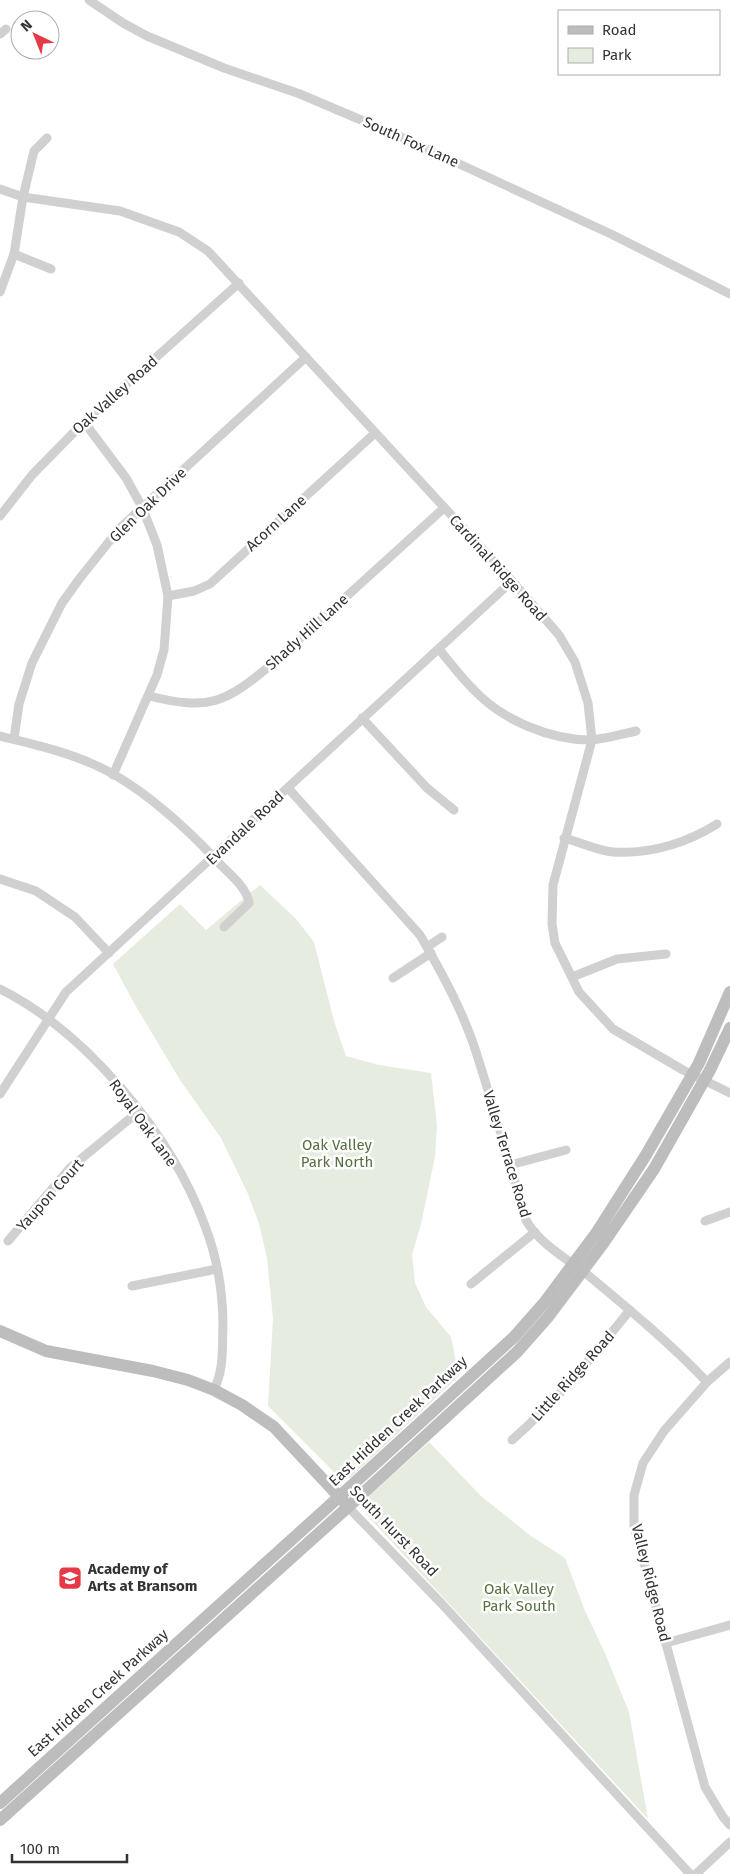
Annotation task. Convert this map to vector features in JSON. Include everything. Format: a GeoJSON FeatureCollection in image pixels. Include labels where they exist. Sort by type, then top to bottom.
{"type":"FeatureCollection","features":[{"type":"Feature","properties":{"kind":"main road","name":"East Hidden Creek Parkway"},"geometry":{"type":"LineString","coordinates":[[0,1802],[514,1337],[578,1267],[654,1169],[698,1078],[730,992]]}},
{"type":"Feature","properties":{"kind":"main road","name":"East Hidden Creek Parkway"},"geometry":{"type":"LineString","coordinates":[[698,1078],[710,1070],[730,1028]]}},
{"type":"Feature","properties":{"kind":"main road","name":"East Hidden Creek Parkway"},"geometry":{"type":"LineString","coordinates":[[0,1820],[517,1352],[548,1317],[578,1267]]}},
{"type":"Feature","properties":{"kind":"main road","name":"South Hurst Road"},"geometry":{"type":"LineString","coordinates":[[0,1331],[46,1351],[153,1371],[188,1380],[214,1390],[242,1405],[274,1427],[348,1507]]}},
{"type":"Feature","properties":{"kind":"street","name":"South Fox Lane"},"geometry":{"type":"LineString","coordinates":[[89,0],[123,23],[147,36],[224,68],[300,94],[401,137],[613,235],[730,294]]}},
{"type":"Feature","properties":{"kind":"street"},"geometry":{"type":"LineString","coordinates":[[0,292],[14,254],[23,197],[34,151],[47,138]]}},
{"type":"Feature","properties":{"kind":"street","name":"Cardinal Ridge Road"},"geometry":{"type":"LineString","coordinates":[[0,189],[23,197],[120,211],[179,232],[208,251],[512,581],[559,635],[575,662],[588,702],[592,740],[564,838],[553,885],[552,924],[554,943],[579,992],[613,1029],[698,1078],[730,1094]]}},
{"type":"Feature","properties":{"kind":"street"},"geometry":{"type":"LineString","coordinates":[[14,254],[51,269]]}},
{"type":"Feature","properties":{"kind":"street","name":"Oak Valley Road"},"geometry":{"type":"LineString","coordinates":[[0,516],[32,474],[84,422],[239,283]]}},
{"type":"Feature","properties":{"kind":"street","name":"Glen Oak Drive"},"geometry":{"type":"LineString","coordinates":[[14,739],[19,704],[32,663],[62,604],[120,528],[306,357]]}},
{"type":"Feature","properties":{"kind":"street"},"geometry":{"type":"LineString","coordinates":[[84,422],[126,478],[142,507],[157,545],[168,596],[164,650],[157,675],[113,775]]}},
{"type":"Feature","properties":{"kind":"street","name":"Acorn Lane"},"geometry":{"type":"LineString","coordinates":[[168,596],[194,591],[210,584],[375,433]]}},
{"type":"Feature","properties":{"kind":"street","name":"Shady Hill Lane"},"geometry":{"type":"LineString","coordinates":[[148,696],[176,702],[201,704],[223,699],[245,687],[444,508]]}},
{"type":"Feature","properties":{"kind":"street","name":"Evandale Road"},"geometry":{"type":"LineString","coordinates":[[0,1094],[66,992],[512,581]]}},
{"type":"Feature","properties":{"kind":"street"},"geometry":{"type":"LineString","coordinates":[[439,649],[474,691],[509,717],[530,727],[551,734],[592,740],[636,731]]}},
{"type":"Feature","properties":{"kind":"street"},"geometry":{"type":"LineString","coordinates":[[362,718],[427,788],[454,810]]}},
{"type":"Feature","properties":{"kind":"street"},"geometry":{"type":"LineString","coordinates":[[0,736],[53,748],[96,765],[148,799],[174,819],[248,894],[249,903],[224,927]]}},
{"type":"Feature","properties":{"kind":"street","name":"Valley Terrace Road"},"geometry":{"type":"LineString","coordinates":[[288,788],[420,935],[429,950],[451,991],[477,1053],[510,1165],[520,1207],[529,1225],[544,1242],[630,1310],[683,1357],[707,1382]]}},
{"type":"Feature","properties":{"kind":"street"},"geometry":{"type":"LineString","coordinates":[[564,838],[612,852],[647,850],[684,842],[717,824]]}},
{"type":"Feature","properties":{"kind":"street"},"geometry":{"type":"LineString","coordinates":[[0,879],[36,891],[76,917],[109,953]]}},
{"type":"Feature","properties":{"kind":"street"},"geometry":{"type":"LineString","coordinates":[[393,978],[429,950],[442,937]]}},
{"type":"Feature","properties":{"kind":"street"},"geometry":{"type":"LineString","coordinates":[[572,977],[617,959],[666,954]]}},
{"type":"Feature","properties":{"kind":"street","name":"Royal Oak Lane"},"geometry":{"type":"LineString","coordinates":[[0,989],[49,1019],[93,1057],[162,1143],[186,1182],[206,1226],[217,1270],[223,1312],[222,1366],[214,1390]]}},
{"type":"Feature","properties":{"kind":"street","name":"Yaupon Court"},"geometry":{"type":"LineString","coordinates":[[8,1241],[70,1168],[138,1111]]}},
{"type":"Feature","properties":{"kind":"street"},"geometry":{"type":"LineString","coordinates":[[510,1165],[566,1150]]}},
{"type":"Feature","properties":{"kind":"street"},"geometry":{"type":"LineString","coordinates":[[705,1221],[730,1212]]}},
{"type":"Feature","properties":{"kind":"street"},"geometry":{"type":"LineString","coordinates":[[471,1284],[535,1232]]}},
{"type":"Feature","properties":{"kind":"street"},"geometry":{"type":"LineString","coordinates":[[132,1286],[217,1270]]}},
{"type":"Feature","properties":{"kind":"street","name":"Little Ridge Road"},"geometry":{"type":"LineString","coordinates":[[512,1440],[537,1418],[584,1367],[630,1310]]}},
{"type":"Feature","properties":{"kind":"street","name":"Valley Ridge Road"},"geometry":{"type":"LineString","coordinates":[[730,1362],[707,1382],[658,1439],[643,1463],[634,1494],[634,1526],[705,1787],[722,1817],[730,1825]]}},
{"type":"Feature","properties":{"kind":"street","name":"South Hurst Road"},"geometry":{"type":"LineString","coordinates":[[348,1507],[441,1603],[690,1874]]}},
{"type":"Feature","properties":{"kind":"street"},"geometry":{"type":"LineString","coordinates":[[666,1643],[730,1625]]}},
{"type":"Feature","properties":{"kind":"street"},"geometry":{"type":"LineString","coordinates":[[696,1874],[730,1842]]}},
{"type":"Feature","properties":{"kind":"green space","name":"Oak Valley Park North"},"geometry":{"type":"Polygon","coordinates":[[[260,885],[297,920],[314,942],[334,1021],[346,1056],[379,1065],[431,1073],[437,1125],[435,1157],[421,1224],[412,1255],[415,1283],[426,1307],[451,1337],[459,1376],[350,1478],[341,1479],[268,1406],[273,1318],[267,1258],[259,1224],[248,1194],[221,1138],[180,1080],[113,964],[180,904],[206,930],[260,885]]]}},
{"type":"Feature","properties":{"kind":"green space","name":"Oak Valley Park South"},"geometry":{"type":"Polygon","coordinates":[[[429,1442],[481,1496],[531,1536],[565,1558],[585,1611],[629,1712],[648,1819],[366,1514],[367,1498],[429,1442]]]}},
{"type":"Feature","properties":{"kind":"place","name":"Academy of Arts at Bransom"},"geometry":{"type":"Point","coordinates":[70,1578]}}]}
